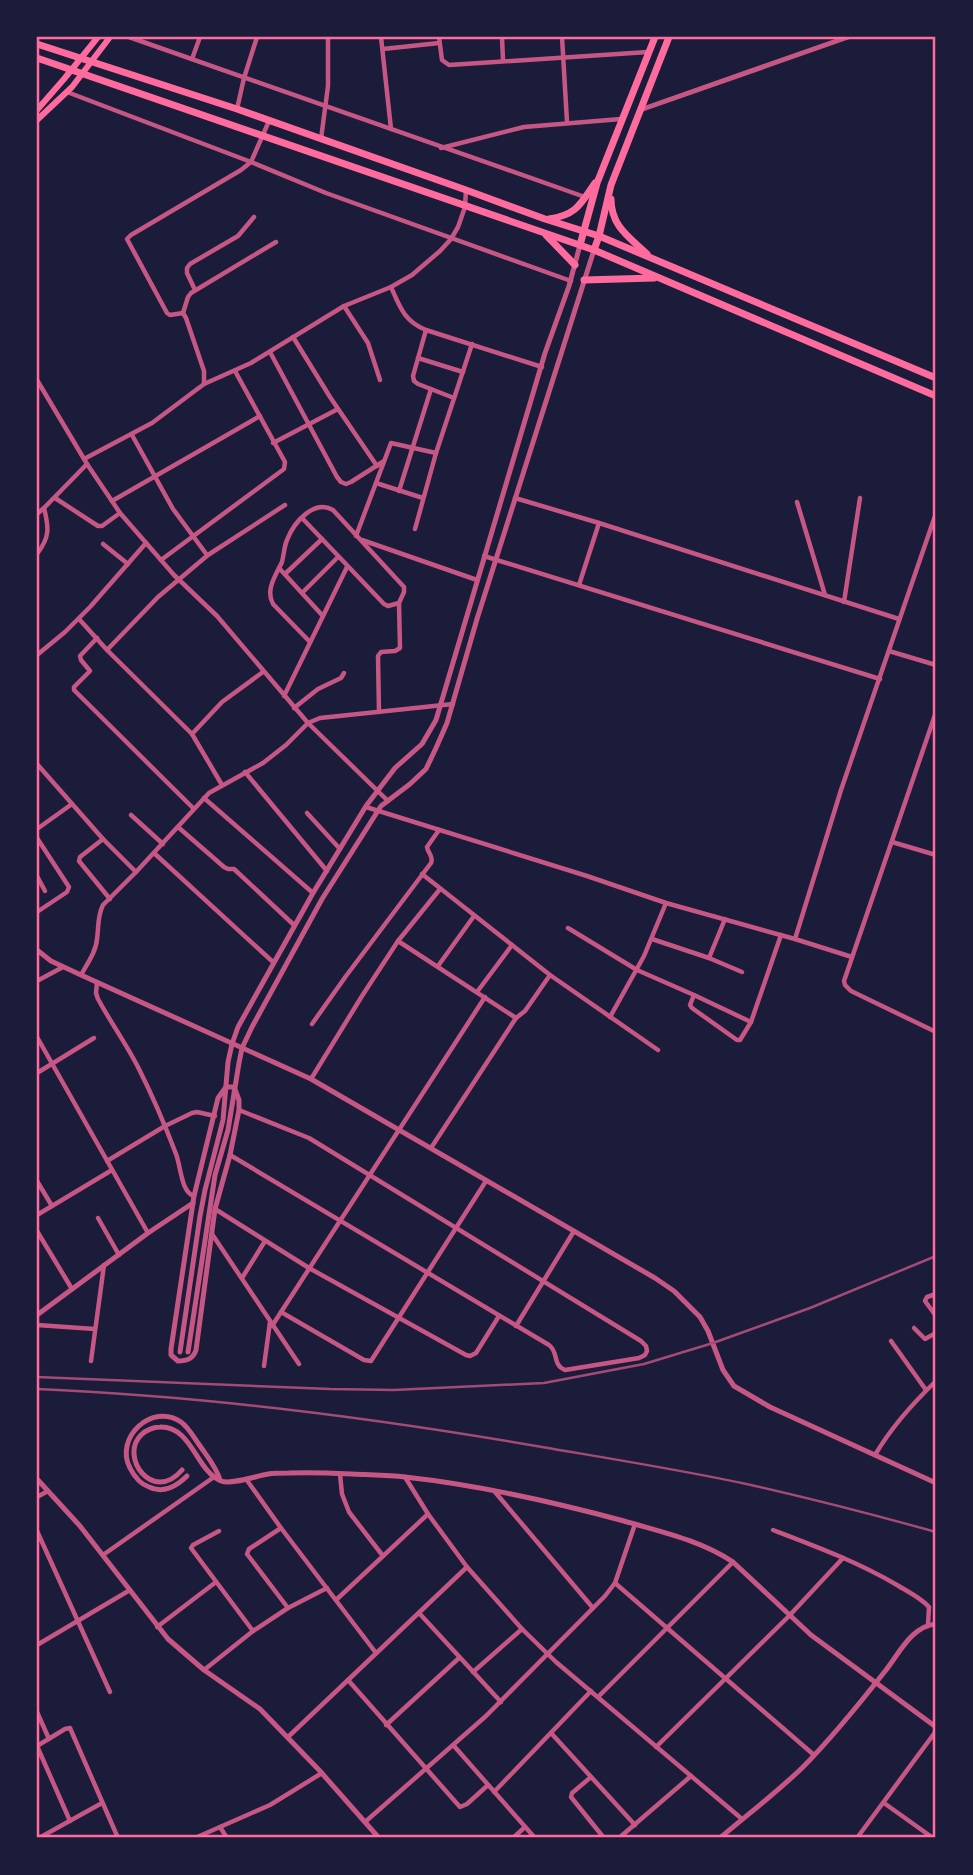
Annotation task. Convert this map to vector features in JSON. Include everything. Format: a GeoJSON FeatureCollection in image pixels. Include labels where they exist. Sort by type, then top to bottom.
{"type":"FeatureCollection","features":[{"type":"Feature","properties":{"kind":"main road"},"geometry":{"type":"LineString","coordinates":[[37,110],[98,37]]}},
{"type":"Feature","properties":{"kind":"main road"},"geometry":{"type":"LineString","coordinates":[[37,120],[82,74],[110,37]]}},
{"type":"Feature","properties":{"kind":"main road"},"geometry":{"type":"LineString","coordinates":[[580,246],[598,179],[655,37]]}},
{"type":"Feature","properties":{"kind":"main road"},"geometry":{"type":"LineString","coordinates":[[594,250],[611,185],[668,37]]}},
{"type":"Feature","properties":{"kind":"main road"},"geometry":{"type":"LineString","coordinates":[[37,44],[237,109],[599,236],[936,378]]}},
{"type":"Feature","properties":{"kind":"main road"},"geometry":{"type":"LineString","coordinates":[[37,58],[594,250],[936,396]]}},
{"type":"Feature","properties":{"kind":"main road"},"geometry":{"type":"LineString","coordinates":[[545,219],[566,216],[579,206],[598,179]]}},
{"type":"Feature","properties":{"kind":"main road"},"geometry":{"type":"LineString","coordinates":[[611,185],[611,213],[621,230],[650,257]]}},
{"type":"Feature","properties":{"kind":"main road"},"geometry":{"type":"LineString","coordinates":[[545,233],[575,265]]}},
{"type":"Feature","properties":{"kind":"main road"},"geometry":{"type":"LineString","coordinates":[[584,280],[659,278]]}},
{"type":"Feature","properties":{"kind":"street"},"geometry":{"type":"LineString","coordinates":[[129,37],[585,197]]}},
{"type":"Feature","properties":{"kind":"street"},"geometry":{"type":"LineString","coordinates":[[192,59],[200,37]]}},
{"type":"Feature","properties":{"kind":"street"},"geometry":{"type":"LineString","coordinates":[[237,109],[257,37]]}},
{"type":"Feature","properties":{"kind":"street"},"geometry":{"type":"LineString","coordinates":[[321,139],[326,107],[328,37]]}},
{"type":"Feature","properties":{"kind":"street"},"geometry":{"type":"LineString","coordinates":[[381,37],[391,129]]}},
{"type":"Feature","properties":{"kind":"street"},"geometry":{"type":"LineString","coordinates":[[502,37],[503,61]]}},
{"type":"Feature","properties":{"kind":"street"},"geometry":{"type":"LineString","coordinates":[[562,37],[567,122]]}},
{"type":"Feature","properties":{"kind":"street"},"geometry":{"type":"LineString","coordinates":[[640,110],[848,37]]}},
{"type":"Feature","properties":{"kind":"street"},"geometry":{"type":"LineString","coordinates":[[383,49],[439,40],[442,60],[449,65],[648,51]]}},
{"type":"Feature","properties":{"kind":"street"},"geometry":{"type":"LineString","coordinates":[[66,92],[326,193],[570,281]]}},
{"type":"Feature","properties":{"kind":"street"},"geometry":{"type":"LineString","coordinates":[[440,148],[524,127],[621,119]]}},
{"type":"Feature","properties":{"kind":"street"},"geometry":{"type":"LineString","coordinates":[[183,313],[167,313],[127,239],[251,162],[269,121]]}},
{"type":"Feature","properties":{"kind":"street"},"geometry":{"type":"LineString","coordinates":[[37,514],[55,498],[86,462],[162,416],[204,384],[270,352],[344,306],[391,287],[412,275],[451,239],[465,206],[466,190]]}},
{"type":"Feature","properties":{"kind":"street"},"geometry":{"type":"LineString","coordinates":[[195,290],[187,273],[190,264],[238,236],[254,217]]}},
{"type":"Feature","properties":{"kind":"street"},"geometry":{"type":"LineString","coordinates":[[204,384],[199,353],[183,313],[188,297],[195,290],[276,242]]}},
{"type":"Feature","properties":{"kind":"street"},"geometry":{"type":"LineString","coordinates":[[180,1352],[203,1203],[223,1119],[232,1044],[238,1027],[294,925],[366,807],[395,768],[422,744],[436,720],[580,246]]}},
{"type":"Feature","properties":{"kind":"street"},"geometry":{"type":"LineString","coordinates":[[188,1352],[212,1192],[232,1112],[242,1048],[322,899],[381,806],[426,769],[436,748],[453,704],[594,250]]}},
{"type":"Feature","properties":{"kind":"street"},"geometry":{"type":"LineString","coordinates":[[391,287],[407,318],[415,326],[542,367]]}},
{"type":"Feature","properties":{"kind":"street"},"geometry":{"type":"LineString","coordinates":[[344,306],[368,344],[380,380]]}},
{"type":"Feature","properties":{"kind":"street"},"geometry":{"type":"LineString","coordinates":[[426,330],[413,376],[414,381],[454,398]]}},
{"type":"Feature","properties":{"kind":"street"},"geometry":{"type":"LineString","coordinates":[[292,337],[377,466]]}},
{"type":"Feature","properties":{"kind":"street"},"geometry":{"type":"LineString","coordinates":[[415,529],[422,498],[472,344]]}},
{"type":"Feature","properties":{"kind":"street"},"geometry":{"type":"LineString","coordinates":[[270,352],[341,482],[351,482],[384,461]]}},
{"type":"Feature","properties":{"kind":"street"},"geometry":{"type":"LineString","coordinates":[[418,358],[463,372]]}},
{"type":"Feature","properties":{"kind":"street"},"geometry":{"type":"LineString","coordinates":[[161,560],[284,469],[285,462],[235,371]]}},
{"type":"Feature","properties":{"kind":"street"},"geometry":{"type":"LineString","coordinates":[[37,380],[120,513],[179,580],[217,617],[294,708],[388,801]]}},
{"type":"Feature","properties":{"kind":"street"},"geometry":{"type":"LineString","coordinates":[[399,491],[431,389]]}},
{"type":"Feature","properties":{"kind":"street"},"geometry":{"type":"LineString","coordinates":[[273,443],[338,408]]}},
{"type":"Feature","properties":{"kind":"street"},"geometry":{"type":"LineString","coordinates":[[112,501],[260,416]]}},
{"type":"Feature","properties":{"kind":"street"},"geometry":{"type":"LineString","coordinates":[[132,435],[173,509],[208,555]]}},
{"type":"Feature","properties":{"kind":"street"},"geometry":{"type":"LineString","coordinates":[[358,537],[391,443],[436,453]]}},
{"type":"Feature","properties":{"kind":"street"},"geometry":{"type":"LineString","coordinates":[[376,484],[422,498]]}},
{"type":"Feature","properties":{"kind":"street"},"geometry":{"type":"LineString","coordinates":[[55,498],[98,526],[120,513]]}},
{"type":"Feature","properties":{"kind":"street"},"geometry":{"type":"LineString","coordinates":[[515,498],[900,619]]}},
{"type":"Feature","properties":{"kind":"street"},"geometry":{"type":"LineString","coordinates":[[844,602],[860,498]]}},
{"type":"Feature","properties":{"kind":"street"},"geometry":{"type":"LineString","coordinates":[[797,502],[826,596]]}},
{"type":"Feature","properties":{"kind":"street"},"geometry":{"type":"LineString","coordinates":[[107,650],[158,597],[208,555],[285,505]]}},
{"type":"Feature","properties":{"kind":"street"},"geometry":{"type":"LineString","coordinates":[[310,642],[269,597],[292,531],[302,518],[320,506],[333,510],[404,587],[398,603],[400,648],[380,652],[378,656],[379,712]]}},
{"type":"Feature","properties":{"kind":"street"},"geometry":{"type":"LineString","coordinates":[[37,554],[47,538],[44,508]]}},
{"type":"Feature","properties":{"kind":"street"},"geometry":{"type":"LineString","coordinates":[[795,939],[841,790],[936,513]]}},
{"type":"Feature","properties":{"kind":"street"},"geometry":{"type":"LineString","coordinates":[[302,518],[386,606],[398,603]]}},
{"type":"Feature","properties":{"kind":"street"},"geometry":{"type":"LineString","coordinates":[[579,586],[599,523]]}},
{"type":"Feature","properties":{"kind":"street"},"geometry":{"type":"LineString","coordinates":[[358,537],[477,580]]}},
{"type":"Feature","properties":{"kind":"street"},"geometry":{"type":"LineString","coordinates":[[285,575],[322,539]]}},
{"type":"Feature","properties":{"kind":"street"},"geometry":{"type":"LineString","coordinates":[[37,655],[79,619],[146,543]]}},
{"type":"Feature","properties":{"kind":"street"},"geometry":{"type":"LineString","coordinates":[[103,544],[128,564]]}},
{"type":"Feature","properties":{"kind":"street"},"geometry":{"type":"LineString","coordinates":[[484,556],[880,680]]}},
{"type":"Feature","properties":{"kind":"street"},"geometry":{"type":"LineString","coordinates":[[302,593],[338,557]]}},
{"type":"Feature","properties":{"kind":"street"},"geometry":{"type":"LineString","coordinates":[[284,696],[347,567]]}},
{"type":"Feature","properties":{"kind":"street"},"geometry":{"type":"LineString","coordinates":[[279,568],[322,615]]}},
{"type":"Feature","properties":{"kind":"street"},"geometry":{"type":"LineString","coordinates":[[79,619],[192,734],[222,785]]}},
{"type":"Feature","properties":{"kind":"street"},"geometry":{"type":"LineString","coordinates":[[97,638],[80,656],[80,660],[90,671],[74,690],[194,809]]}},
{"type":"Feature","properties":{"kind":"street"},"geometry":{"type":"LineString","coordinates":[[889,651],[936,665]]}},
{"type":"Feature","properties":{"kind":"street"},"geometry":{"type":"LineString","coordinates":[[192,734],[222,702],[263,672]]}},
{"type":"Feature","properties":{"kind":"street"},"geometry":{"type":"LineString","coordinates":[[294,708],[318,689],[335,683],[344,673]]}},
{"type":"Feature","properties":{"kind":"street"},"geometry":{"type":"LineString","coordinates":[[81,975],[96,946],[100,912],[204,798],[276,754],[308,723],[320,718],[453,704]]}},
{"type":"Feature","properties":{"kind":"street"},"geometry":{"type":"LineString","coordinates":[[936,712],[845,981],[847,988],[936,1032]]}},
{"type":"Feature","properties":{"kind":"street"},"geometry":{"type":"LineString","coordinates":[[37,764],[136,872]]}},
{"type":"Feature","properties":{"kind":"street"},"geometry":{"type":"LineString","coordinates":[[245,772],[327,871]]}},
{"type":"Feature","properties":{"kind":"street"},"geometry":{"type":"LineString","coordinates":[[204,798],[313,893]]}},
{"type":"Feature","properties":{"kind":"street"},"geometry":{"type":"LineString","coordinates":[[37,828],[72,804]]}},
{"type":"Feature","properties":{"kind":"street"},"geometry":{"type":"LineString","coordinates":[[366,807],[666,903],[852,957]]}},
{"type":"Feature","properties":{"kind":"street"},"geometry":{"type":"LineString","coordinates":[[307,813],[340,849]]}},
{"type":"Feature","properties":{"kind":"street"},"geometry":{"type":"LineString","coordinates":[[131,815],[163,844]]}},
{"type":"Feature","properties":{"kind":"street"},"geometry":{"type":"LineString","coordinates":[[178,828],[224,867],[234,869],[294,925]]}},
{"type":"Feature","properties":{"kind":"street"},"geometry":{"type":"LineString","coordinates":[[312,1024],[433,860],[427,847],[439,830]]}},
{"type":"Feature","properties":{"kind":"street"},"geometry":{"type":"LineString","coordinates":[[37,838],[69,887],[67,892],[37,912]]}},
{"type":"Feature","properties":{"kind":"street"},"geometry":{"type":"LineString","coordinates":[[103,839],[80,857],[79,861],[110,899]]}},
{"type":"Feature","properties":{"kind":"street"},"geometry":{"type":"LineString","coordinates":[[892,842],[936,855]]}},
{"type":"Feature","properties":{"kind":"street"},"geometry":{"type":"LineString","coordinates":[[154,853],[273,962]]}},
{"type":"Feature","properties":{"kind":"street"},"geometry":{"type":"LineString","coordinates":[[422,874],[550,975],[658,1050]]}},
{"type":"Feature","properties":{"kind":"street"},"geometry":{"type":"LineString","coordinates":[[37,876],[45,891]]}},
{"type":"Feature","properties":{"kind":"street"},"geometry":{"type":"LineString","coordinates":[[312,1079],[398,941],[440,890]]}},
{"type":"Feature","properties":{"kind":"street"},"geometry":{"type":"LineString","coordinates":[[610,1017],[637,970],[666,903]]}},
{"type":"Feature","properties":{"kind":"street"},"geometry":{"type":"LineString","coordinates":[[438,966],[474,916]]}},
{"type":"Feature","properties":{"kind":"street"},"geometry":{"type":"LineString","coordinates":[[709,958],[725,919]]}},
{"type":"Feature","properties":{"kind":"street"},"geometry":{"type":"LineString","coordinates":[[568,928],[637,970],[751,1022]]}},
{"type":"Feature","properties":{"kind":"street"},"geometry":{"type":"LineString","coordinates":[[694,995],[690,1005],[692,1008],[737,1040],[743,1038],[781,935]]}},
{"type":"Feature","properties":{"kind":"street"},"geometry":{"type":"LineString","coordinates":[[652,939],[742,972]]}},
{"type":"Feature","properties":{"kind":"street"},"geometry":{"type":"LineString","coordinates":[[398,941],[516,1018]]}},
{"type":"Feature","properties":{"kind":"street"},"geometry":{"type":"LineString","coordinates":[[477,992],[512,945]]}},
{"type":"Feature","properties":{"kind":"street"},"geometry":{"type":"LineString","coordinates":[[37,950],[51,961],[312,1079],[655,1278],[691,1306],[708,1331],[723,1370],[734,1386],[770,1407],[936,1483]]}},
{"type":"Feature","properties":{"kind":"street"},"geometry":{"type":"LineString","coordinates":[[37,981],[64,967]]}},
{"type":"Feature","properties":{"kind":"street"},"geometry":{"type":"LineString","coordinates":[[431,1148],[516,1018],[525,1011],[550,975]]}},
{"type":"Feature","properties":{"kind":"street"},"geometry":{"type":"LineString","coordinates":[[97,982],[98,999],[139,1068],[181,1166],[184,1189],[194,1200]]}},
{"type":"Feature","properties":{"kind":"street"},"geometry":{"type":"LineString","coordinates":[[264,1366],[271,1324],[485,997]]}},
{"type":"Feature","properties":{"kind":"street"},"geometry":{"type":"LineString","coordinates":[[37,1037],[148,1233]]}},
{"type":"Feature","properties":{"kind":"street"},"geometry":{"type":"LineString","coordinates":[[37,1073],[94,1038]]}},
{"type":"Feature","properties":{"kind":"street"},"geometry":{"type":"LineString","coordinates":[[226,1087],[234,1087]]}},
{"type":"Feature","properties":{"kind":"street"},"geometry":{"type":"LineString","coordinates":[[226,1087],[218,1098],[194,1200],[171,1349],[171,1355],[178,1361],[187,1361],[196,1350],[215,1209],[239,1110],[239,1100],[234,1087]]}},
{"type":"Feature","properties":{"kind":"street"},"geometry":{"type":"LineString","coordinates":[[230,1155],[552,1347],[556,1364],[561,1369],[639,1358],[647,1351],[641,1341],[309,1138],[239,1110]]}},
{"type":"Feature","properties":{"kind":"street"},"geometry":{"type":"LineString","coordinates":[[107,1161],[165,1126],[197,1112],[215,1116]]}},
{"type":"Feature","properties":{"kind":"street"},"geometry":{"type":"LineString","coordinates":[[37,1214],[112,1170]]}},
{"type":"Feature","properties":{"kind":"street"},"geometry":{"type":"LineString","coordinates":[[37,1181],[52,1206]]}},
{"type":"Feature","properties":{"kind":"street"},"geometry":{"type":"LineString","coordinates":[[281,1311],[368,1361],[373,1359],[486,1181]]}},
{"type":"Feature","properties":{"kind":"street"},"geometry":{"type":"LineString","coordinates":[[37,1315],[194,1200]]}},
{"type":"Feature","properties":{"kind":"street"},"geometry":{"type":"LineString","coordinates":[[215,1209],[309,1268],[470,1356],[476,1353],[499,1316]]}},
{"type":"Feature","properties":{"kind":"street"},"geometry":{"type":"LineString","coordinates":[[98,1218],[119,1255]]}},
{"type":"Feature","properties":{"kind":"street"},"geometry":{"type":"LineString","coordinates":[[37,1231],[72,1289]]}},
{"type":"Feature","properties":{"kind":"street"},"geometry":{"type":"LineString","coordinates":[[516,1326],[574,1231]]}},
{"type":"Feature","properties":{"kind":"street"},"geometry":{"type":"LineString","coordinates":[[211,1232],[299,1364]]}},
{"type":"Feature","properties":{"kind":"street"},"geometry":{"type":"LineString","coordinates":[[242,1278],[265,1241]]}},
{"type":"Feature","properties":{"kind":"street"},"geometry":{"type":"LineString","coordinates":[[91,1361],[104,1265]]}},
{"type":"Feature","properties":{"kind":"street"},"geometry":{"type":"LineString","coordinates":[[936,1294],[927,1297],[925,1301],[936,1316]]}},
{"type":"Feature","properties":{"kind":"street"},"geometry":{"type":"LineString","coordinates":[[37,1325],[95,1329]]}},
{"type":"Feature","properties":{"kind":"street"},"geometry":{"type":"LineString","coordinates":[[914,1328],[925,1339],[936,1333]]}},
{"type":"Feature","properties":{"kind":"street"},"geometry":{"type":"LineString","coordinates":[[891,1341],[926,1390]]}},
{"type":"Feature","properties":{"kind":"street"},"geometry":{"type":"LineString","coordinates":[[875,1455],[899,1418],[936,1381]]}},
{"type":"Feature","properties":{"kind":"street"},"geometry":{"type":"LineString","coordinates":[[187,1476],[170,1488],[158,1490],[139,1481],[127,1462],[128,1438],[134,1430],[149,1419],[161,1417],[179,1421],[194,1438],[217,1477]]}},
{"type":"Feature","properties":{"kind":"street"},"geometry":{"type":"LineString","coordinates":[[183,1470],[168,1482],[152,1481],[136,1465],[135,1443],[142,1434],[153,1428],[171,1428],[188,1443],[208,1472],[226,1482],[272,1473],[405,1477],[578,1509],[680,1537],[722,1555],[733,1562],[811,1635],[936,1729],[857,1838]]}},
{"type":"Feature","properties":{"kind":"street"},"geometry":{"type":"LineString","coordinates":[[340,1474],[342,1494],[349,1512],[383,1556]]}},
{"type":"Feature","properties":{"kind":"street"},"geometry":{"type":"LineString","coordinates":[[103,1555],[217,1477]]}},
{"type":"Feature","properties":{"kind":"street"},"geometry":{"type":"LineString","coordinates":[[405,1477],[467,1567],[522,1629],[597,1697],[741,1819]]}},
{"type":"Feature","properties":{"kind":"street"},"geometry":{"type":"LineString","coordinates":[[245,1478],[376,1653]]}},
{"type":"Feature","properties":{"kind":"street"},"geometry":{"type":"LineString","coordinates":[[37,1479],[103,1555],[176,1647],[261,1709],[379,1838]]}},
{"type":"Feature","properties":{"kind":"street"},"geometry":{"type":"LineString","coordinates":[[37,1497],[48,1491]]}},
{"type":"Feature","properties":{"kind":"street"},"geometry":{"type":"LineString","coordinates":[[495,1492],[593,1608]]}},
{"type":"Feature","properties":{"kind":"street"},"geometry":{"type":"LineString","coordinates":[[336,1600],[428,1514]]}},
{"type":"Feature","properties":{"kind":"street"},"geometry":{"type":"LineString","coordinates":[[365,1822],[501,1702],[593,1608],[615,1583],[635,1524]]}},
{"type":"Feature","properties":{"kind":"street"},"geometry":{"type":"LineString","coordinates":[[281,1528],[249,1549],[247,1554],[288,1608]]}},
{"type":"Feature","properties":{"kind":"street"},"geometry":{"type":"LineString","coordinates":[[773,1530],[844,1558],[920,1598],[929,1607],[928,1625]]}},
{"type":"Feature","properties":{"kind":"street"},"geometry":{"type":"LineString","coordinates":[[37,1531],[110,1692]]}},
{"type":"Feature","properties":{"kind":"street"},"geometry":{"type":"LineString","coordinates":[[219,1531],[191,1548],[253,1631]]}},
{"type":"Feature","properties":{"kind":"street"},"geometry":{"type":"LineString","coordinates":[[656,1746],[789,1616],[844,1558]]}},
{"type":"Feature","properties":{"kind":"street"},"geometry":{"type":"LineString","coordinates":[[597,1697],[733,1562]]}},
{"type":"Feature","properties":{"kind":"street"},"geometry":{"type":"LineString","coordinates":[[288,1737],[467,1567]]}},
{"type":"Feature","properties":{"kind":"street"},"geometry":{"type":"LineString","coordinates":[[158,1627],[216,1582]]}},
{"type":"Feature","properties":{"kind":"street"},"geometry":{"type":"LineString","coordinates":[[615,1583],[814,1755]]}},
{"type":"Feature","properties":{"kind":"street"},"geometry":{"type":"LineString","coordinates":[[204,1670],[253,1631],[288,1608],[327,1588]]}},
{"type":"Feature","properties":{"kind":"street"},"geometry":{"type":"LineString","coordinates":[[37,1645],[130,1590]]}},
{"type":"Feature","properties":{"kind":"street"},"geometry":{"type":"LineString","coordinates":[[418,1614],[501,1702]]}},
{"type":"Feature","properties":{"kind":"street"},"geometry":{"type":"LineString","coordinates":[[720,1838],[788,1781],[814,1755],[912,1636],[928,1625],[936,1624]]}},
{"type":"Feature","properties":{"kind":"street"},"geometry":{"type":"LineString","coordinates":[[473,1673],[522,1629]]}},
{"type":"Feature","properties":{"kind":"street"},"geometry":{"type":"LineString","coordinates":[[386,1725],[459,1658]]}},
{"type":"Feature","properties":{"kind":"street"},"geometry":{"type":"LineString","coordinates":[[348,1680],[460,1807],[488,1785]]}},
{"type":"Feature","properties":{"kind":"street"},"geometry":{"type":"LineString","coordinates":[[494,1791],[591,1691]]}},
{"type":"Feature","properties":{"kind":"street"},"geometry":{"type":"LineString","coordinates":[[37,1712],[49,1739]]}},
{"type":"Feature","properties":{"kind":"street"},"geometry":{"type":"LineString","coordinates":[[70,1821],[37,1746],[70,1728],[118,1838]]}},
{"type":"Feature","properties":{"kind":"street"},"geometry":{"type":"LineString","coordinates":[[551,1733],[635,1825]]}},
{"type":"Feature","properties":{"kind":"street"},"geometry":{"type":"LineString","coordinates":[[454,1746],[535,1838]]}},
{"type":"Feature","properties":{"kind":"street"},"geometry":{"type":"LineString","coordinates":[[195,1838],[270,1805],[321,1773]]}},
{"type":"Feature","properties":{"kind":"street"},"geometry":{"type":"LineString","coordinates":[[619,1838],[691,1776]]}},
{"type":"Feature","properties":{"kind":"street"},"geometry":{"type":"LineString","coordinates":[[591,1777],[572,1793],[571,1797],[604,1838]]}},
{"type":"Feature","properties":{"kind":"street"},"geometry":{"type":"LineString","coordinates":[[884,1802],[933,1838]]}},
{"type":"Feature","properties":{"kind":"street"},"geometry":{"type":"LineString","coordinates":[[39,1838],[102,1804]]}},
{"type":"Feature","properties":{"kind":"street"},"geometry":{"type":"LineString","coordinates":[[220,1828],[227,1838]]}},
{"type":"Feature","properties":{"kind":"street"},"geometry":{"type":"LineString","coordinates":[[513,1838],[525,1828]]}},
{"type":"Feature","properties":{"kind":"railway"},"geometry":{"type":"LineString","coordinates":[[37,1377],[394,1390],[544,1383],[644,1364],[713,1343],[810,1308],[936,1256]]}},
{"type":"Feature","properties":{"kind":"railway"},"geometry":{"type":"LineString","coordinates":[[37,1389],[227,1403],[479,1436],[725,1480],[936,1532]]}}]}
